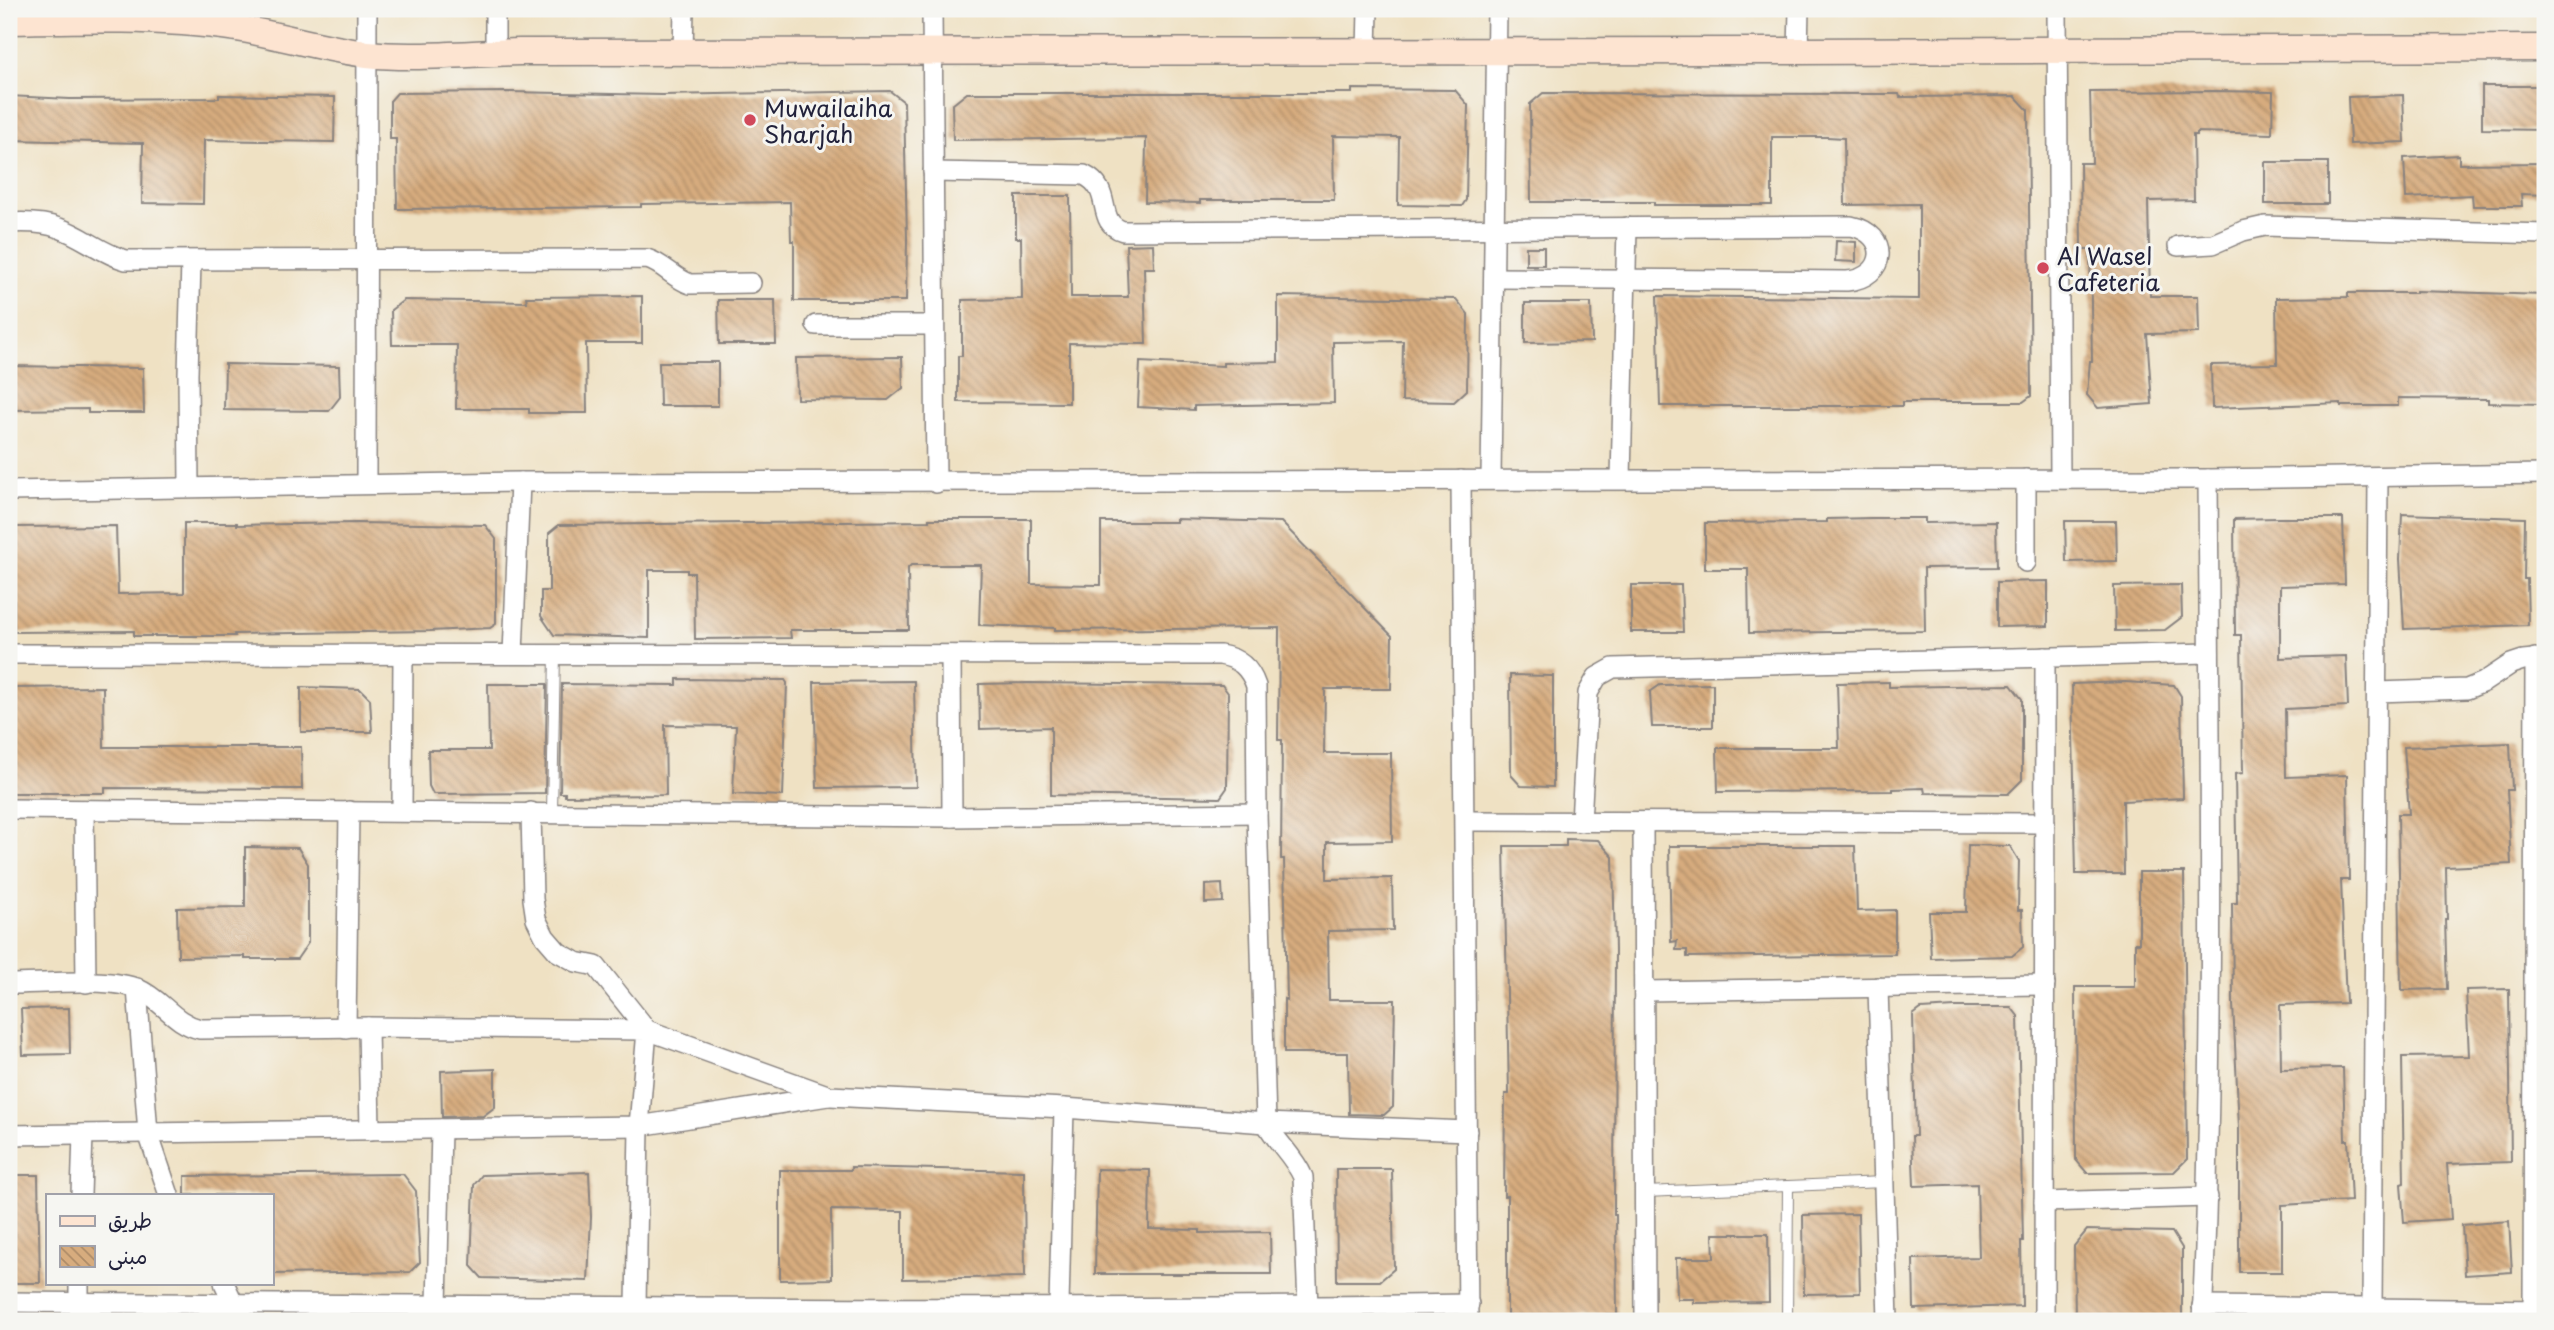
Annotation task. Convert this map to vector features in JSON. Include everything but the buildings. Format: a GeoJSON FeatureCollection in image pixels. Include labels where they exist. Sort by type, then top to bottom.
{"type":"FeatureCollection","features":[{"type":"Feature","properties":{"kind":"street"},"geometry":{"type":"LineString","coordinates":[[366,483],[367,9]]}},
{"type":"Feature","properties":{"kind":"street"},"geometry":{"type":"LineString","coordinates":[[495,9],[495,52]]}},
{"type":"Feature","properties":{"kind":"street"},"geometry":{"type":"LineString","coordinates":[[683,51],[684,9]]}},
{"type":"Feature","properties":{"kind":"street"},"geometry":{"type":"LineString","coordinates":[[932,9],[936,482]]}},
{"type":"Feature","properties":{"kind":"street"},"geometry":{"type":"LineString","coordinates":[[1367,52],[1368,9]]}},
{"type":"Feature","properties":{"kind":"street"},"geometry":{"type":"LineString","coordinates":[[1491,479],[1497,9]]}},
{"type":"Feature","properties":{"kind":"street"},"geometry":{"type":"LineString","coordinates":[[1798,51],[1799,9]]}},
{"type":"Feature","properties":{"kind":"street"},"geometry":{"type":"LineString","coordinates":[[2057,9],[2060,478]]}},
{"type":"Feature","properties":{"kind":"street"},"geometry":{"type":"LineString","coordinates":[[9,21],[46,14],[204,24],[368,54],[683,51],[932,53],[2545,48]]}},
{"type":"Feature","properties":{"kind":"street"},"geometry":{"type":"LineString","coordinates":[[933,172],[1084,176],[1098,184],[1102,191],[1110,225],[1123,231],[1851,226],[1872,234],[1878,244],[1879,256],[1876,267],[1869,275],[1858,280],[1494,278]]}},
{"type":"Feature","properties":{"kind":"street"},"geometry":{"type":"LineString","coordinates":[[9,223],[44,224],[59,228],[125,260],[647,259],[664,266],[690,284],[751,283]]}},
{"type":"Feature","properties":{"kind":"street"},"geometry":{"type":"LineString","coordinates":[[2178,246],[2213,244],[2244,231],[2265,226],[2545,234]]}},
{"type":"Feature","properties":{"kind":"street"},"geometry":{"type":"LineString","coordinates":[[1621,479],[1627,227]]}},
{"type":"Feature","properties":{"kind":"street"},"geometry":{"type":"LineString","coordinates":[[189,487],[191,261]]}},
{"type":"Feature","properties":{"kind":"street"},"geometry":{"type":"LineString","coordinates":[[816,326],[934,325]]}},
{"type":"Feature","properties":{"kind":"street"},"geometry":{"type":"LineString","coordinates":[[9,491],[366,483],[2208,479],[2545,474]]}},
{"type":"Feature","properties":{"kind":"street"},"geometry":{"type":"LineString","coordinates":[[2372,1307],[2378,477]]}},
{"type":"Feature","properties":{"kind":"street"},"geometry":{"type":"LineString","coordinates":[[2026,479],[2026,562]]}},
{"type":"Feature","properties":{"kind":"street"},"geometry":{"type":"LineString","coordinates":[[2208,479],[2208,1197],[2202,1314],[2372,1307],[2539,1310],[2540,658],[2511,664],[2484,682],[2466,689],[2376,692]]}},
{"type":"Feature","properties":{"kind":"street"},"geometry":{"type":"LineString","coordinates":[[9,1302],[79,1293],[243,1310],[398,1313],[438,1306],[522,1313],[636,1306],[1059,1306],[1306,1314],[1468,1313],[1461,480]]}},
{"type":"Feature","properties":{"kind":"street"},"geometry":{"type":"LineString","coordinates":[[513,654],[520,482]]}},
{"type":"Feature","properties":{"kind":"street"},"geometry":{"type":"LineString","coordinates":[[1581,822],[1588,693],[1597,677],[1613,668],[2209,653]]}},
{"type":"Feature","properties":{"kind":"street"},"geometry":{"type":"LineString","coordinates":[[9,654],[1220,655],[1240,661],[1253,676],[1256,686],[1266,1123],[1275,1139],[1297,1163],[1303,1177],[1306,1314]]}},
{"type":"Feature","properties":{"kind":"street"},"geometry":{"type":"LineString","coordinates":[[402,811],[403,654]]}},
{"type":"Feature","properties":{"kind":"street"},"geometry":{"type":"LineString","coordinates":[[951,655],[952,817]]}},
{"type":"Feature","properties":{"kind":"street"},"geometry":{"type":"LineString","coordinates":[[2044,1321],[2045,657]]}},
{"type":"Feature","properties":{"kind":"street"},"geometry":{"type":"LineString","coordinates":[[9,809],[952,817],[1257,813]]}},
{"type":"Feature","properties":{"kind":"street"},"geometry":{"type":"LineString","coordinates":[[84,810],[86,983]]}},
{"type":"Feature","properties":{"kind":"street"},"geometry":{"type":"LineString","coordinates":[[346,1028],[349,811]]}},
{"type":"Feature","properties":{"kind":"street"},"geometry":{"type":"LineString","coordinates":[[531,812],[533,899],[536,919],[545,937],[558,952],[576,962],[596,966],[647,1030],[639,1125],[636,1306]]}},
{"type":"Feature","properties":{"kind":"street"},"geometry":{"type":"LineString","coordinates":[[1465,821],[2046,823]]}},
{"type":"Feature","properties":{"kind":"street"},"geometry":{"type":"LineString","coordinates":[[1643,822],[1645,1321]]}},
{"type":"Feature","properties":{"kind":"street"},"geometry":{"type":"LineString","coordinates":[[9,984],[123,984],[137,988],[179,1021],[200,1030],[368,1027],[647,1030],[830,1096]]}},
{"type":"Feature","properties":{"kind":"street"},"geometry":{"type":"LineString","coordinates":[[1644,990],[2045,985]]}},
{"type":"Feature","properties":{"kind":"street"},"geometry":{"type":"LineString","coordinates":[[137,988],[148,1133],[169,1194]]}},
{"type":"Feature","properties":{"kind":"street"},"geometry":{"type":"LineString","coordinates":[[1878,988],[1888,1321]]}},
{"type":"Feature","properties":{"kind":"street"},"geometry":{"type":"LineString","coordinates":[[368,1027],[370,1129]]}},
{"type":"Feature","properties":{"kind":"street"},"geometry":{"type":"LineString","coordinates":[[9,1135],[639,1125],[830,1096],[1064,1108],[1266,1123],[1467,1131]]}},
{"type":"Feature","properties":{"kind":"street"},"geometry":{"type":"LineString","coordinates":[[1059,1306],[1064,1108]]}},
{"type":"Feature","properties":{"kind":"street"},"geometry":{"type":"LineString","coordinates":[[438,1306],[441,1129]]}},
{"type":"Feature","properties":{"kind":"street"},"geometry":{"type":"LineString","coordinates":[[81,1194],[83,1134]]}},
{"type":"Feature","properties":{"kind":"street"},"geometry":{"type":"LineString","coordinates":[[2044,1202],[2208,1197]]}},
{"type":"Feature","properties":{"kind":"street"},"geometry":{"type":"LineString","coordinates":[[225,1284],[243,1310]]}},
{"type":"Feature","properties":{"kind":"lane"},"geometry":{"type":"LineString","coordinates":[[552,812],[555,654]]}},
{"type":"Feature","properties":{"kind":"lane"},"geometry":{"type":"LineString","coordinates":[[1645,1192],[1884,1182]]}},
{"type":"Feature","properties":{"kind":"lane"},"geometry":{"type":"LineString","coordinates":[[1787,1321],[1788,1186]]}},
{"type":"Feature","properties":{"kind":"place","name":"Muwailaiha Sharjah"},"geometry":{"type":"Point","coordinates":[750,120]}},
{"type":"Feature","properties":{"kind":"place","name":"Al Wasel Cafeteria"},"geometry":{"type":"Point","coordinates":[2043,268]}}]}
